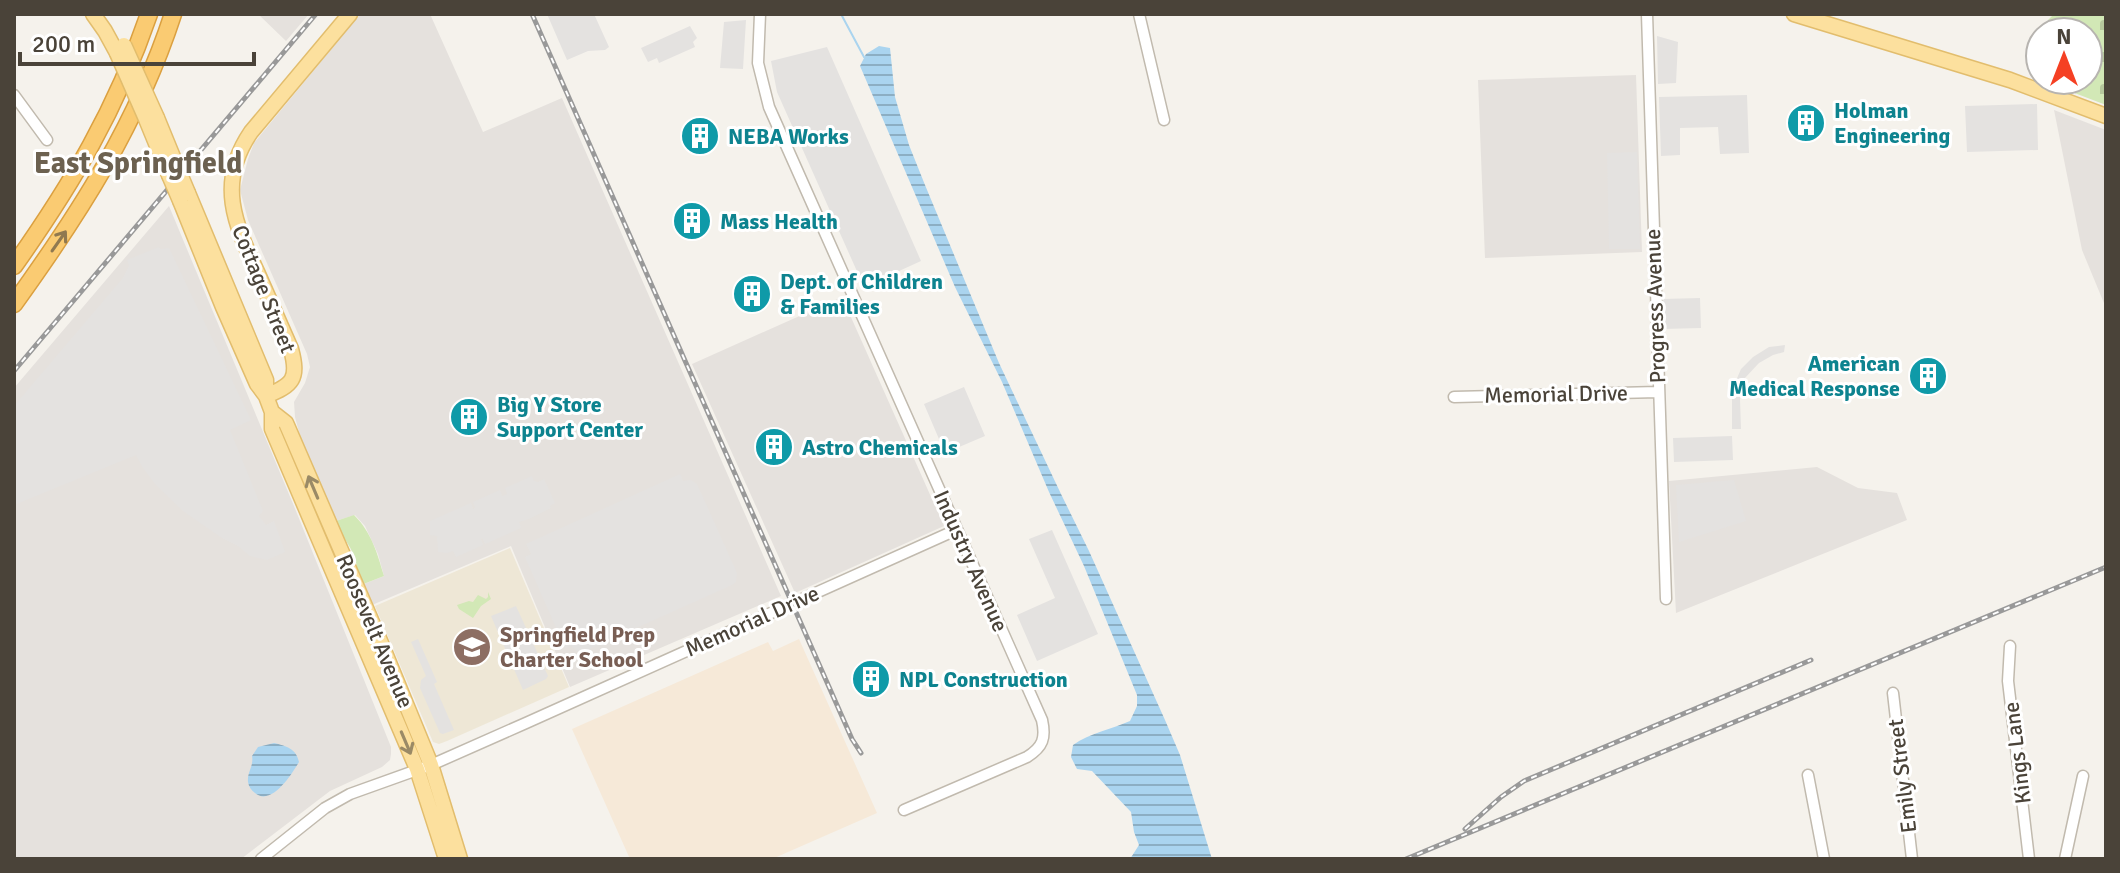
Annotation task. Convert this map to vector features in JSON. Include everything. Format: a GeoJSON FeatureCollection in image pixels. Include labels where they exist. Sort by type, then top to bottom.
{"type":"FeatureCollection","features":[{"type":"Feature","properties":{"kind":"highway"},"geometry":{"type":"LineString","coordinates":[[14,304],[69,226],[111,158],[143,94],[173,14]]}},
{"type":"Feature","properties":{"kind":"highway"},"geometry":{"type":"LineString","coordinates":[[14,266],[64,192],[100,131],[121,88],[146,19]]}},
{"type":"Feature","properties":{"kind":"main road","name":"Roosevelt Avenue"},"geometry":{"type":"LineString","coordinates":[[93,14],[121,49]]}},
{"type":"Feature","properties":{"kind":"main road","name":"Roosevelt Avenue"},"geometry":{"type":"LineString","coordinates":[[105,14],[266,380],[272,429],[343,599],[424,767],[446,859]]}},
{"type":"Feature","properties":{"kind":"main road","name":"Cottage Street"},"geometry":{"type":"LineString","coordinates":[[266,396],[289,384],[295,366],[291,349],[234,217],[234,172],[240,151],[251,132],[350,14]]}},
{"type":"Feature","properties":{"kind":"main road"},"geometry":{"type":"LineString","coordinates":[[1794,14],[2010,80],[2106,116]]}},
{"type":"Feature","properties":{"kind":"main road","name":"Roosevelt Avenue"},"geometry":{"type":"LineString","coordinates":[[272,412],[286,423],[381,643],[460,859]]}},
{"type":"Feature","properties":{"kind":"main road"},"geometry":{"type":"LineString","coordinates":[[313,527],[328,521]]}},
{"type":"Feature","properties":{"kind":"main road"},"geometry":{"type":"LineString","coordinates":[[343,599],[358,593]]}},
{"type":"Feature","properties":{"kind":"street","name":"Industry Avenue"},"geometry":{"type":"LineString","coordinates":[[760,14],[758,63],[766,101],[1044,728],[1037,750],[1027,757],[904,810]]}},
{"type":"Feature","properties":{"kind":"street"},"geometry":{"type":"LineString","coordinates":[[1139,14],[1164,120]]}},
{"type":"Feature","properties":{"kind":"street","name":"Progress Avenue"},"geometry":{"type":"LineString","coordinates":[[1647,14],[1666,599]]}},
{"type":"Feature","properties":{"kind":"street"},"geometry":{"type":"LineString","coordinates":[[14,95],[47,140]]}},
{"type":"Feature","properties":{"kind":"street","name":"Memorial Drive"},"geometry":{"type":"LineString","coordinates":[[1454,397],[1658,392]]}},
{"type":"Feature","properties":{"kind":"street","name":"Memorial Drive"},"geometry":{"type":"LineString","coordinates":[[261,859],[325,808],[350,794],[424,767],[956,530]]}},
{"type":"Feature","properties":{"kind":"street","name":"Kings Lane"},"geometry":{"type":"LineString","coordinates":[[2010,646],[2008,681],[2029,859]]}},
{"type":"Feature","properties":{"kind":"street","name":"Emily Street"},"geometry":{"type":"LineString","coordinates":[[1893,693],[1912,859]]}},
{"type":"Feature","properties":{"kind":"street"},"geometry":{"type":"LineString","coordinates":[[1808,775],[1824,859]]}},
{"type":"Feature","properties":{"kind":"street"},"geometry":{"type":"LineString","coordinates":[[2065,859],[2083,776]]}},
{"type":"Feature","properties":{"kind":"shaded area"},"geometry":{"type":"Polygon","coordinates":[[[258,14],[309,14],[286,41],[258,14]]]}},
{"type":"Feature","properties":{"kind":"shaded area","name":"Big Y Store Support Center"},"geometry":{"type":"Polygon","coordinates":[[[360,14],[430,14],[483,132],[562,98],[781,596],[570,687],[511,546],[372,605],[364,584],[384,576],[378,554],[365,526],[355,515],[336,521],[304,451],[294,402],[310,367],[307,354],[248,220],[240,190],[254,143],[360,14]]]}},
{"type":"Feature","properties":{"kind":"shaded area"},"geometry":{"type":"Polygon","coordinates":[[[547,14],[594,14],[609,47],[567,60],[547,14]]]}},
{"type":"Feature","properties":{"kind":"shaded area"},"geometry":{"type":"Polygon","coordinates":[[[746,20],[743,69],[720,68],[724,22],[746,20]]]}},
{"type":"Feature","properties":{"kind":"shaded area"},"geometry":{"type":"Polygon","coordinates":[[[690,26],[697,38],[693,42],[695,47],[659,63],[657,58],[648,62],[641,48],[690,26]]]}},
{"type":"Feature","properties":{"kind":"shaded area"},"geometry":{"type":"Polygon","coordinates":[[[1657,36],[1678,42],[1676,83],[1658,84],[1657,36]]]}},
{"type":"Feature","properties":{"kind":"shaded area"},"geometry":{"type":"Polygon","coordinates":[[[827,47],[921,261],[864,287],[777,92],[771,61],[827,47]]]}},
{"type":"Feature","properties":{"kind":"shaded area"},"geometry":{"type":"Polygon","coordinates":[[[1636,75],[1642,252],[1485,258],[1478,80],[1636,75]]]}},
{"type":"Feature","properties":{"kind":"shaded area"},"geometry":{"type":"Polygon","coordinates":[[[1747,95],[1749,153],[1720,154],[1718,127],[1680,128],[1680,155],[1661,156],[1659,97],[1747,95]]]}},
{"type":"Feature","properties":{"kind":"shaded area"},"geometry":{"type":"Polygon","coordinates":[[[2037,104],[2038,150],[1967,152],[1965,106],[2037,104]]]}},
{"type":"Feature","properties":{"kind":"shaded area"},"geometry":{"type":"Polygon","coordinates":[[[2054,110],[2106,130],[2106,308],[2082,250],[2054,110]]]}},
{"type":"Feature","properties":{"kind":"shaded area"},"geometry":{"type":"Polygon","coordinates":[[[1637,152],[1640,249],[1609,249],[1607,153],[1637,152]]]}},
{"type":"Feature","properties":{"kind":"shaded area"},"geometry":{"type":"Polygon","coordinates":[[[169,206],[391,747],[390,760],[382,767],[330,791],[241,859],[14,859],[14,388],[169,206]]]}},
{"type":"Feature","properties":{"kind":"shaded area"},"geometry":{"type":"Polygon","coordinates":[[[159,247],[169,248],[251,420],[230,430],[263,511],[259,516],[266,525],[274,521],[285,552],[267,560],[250,556],[183,511],[155,484],[136,455],[14,505],[14,406],[123,278],[129,266],[127,260],[159,247]]]}},
{"type":"Feature","properties":{"kind":"shaded area"},"geometry":{"type":"Polygon","coordinates":[[[842,297],[944,526],[795,593],[692,364],[842,297]]]}},
{"type":"Feature","properties":{"kind":"shaded area"},"geometry":{"type":"Polygon","coordinates":[[[1700,298],[1701,328],[1663,329],[1662,299],[1700,298]]]}},
{"type":"Feature","properties":{"kind":"shaded area"},"geometry":{"type":"Polygon","coordinates":[[[1785,345],[1784,352],[1759,363],[1744,379],[1740,399],[1741,429],[1732,429],[1732,397],[1741,369],[1769,347],[1785,345]]]}},
{"type":"Feature","properties":{"kind":"shaded area"},"geometry":{"type":"Polygon","coordinates":[[[964,387],[985,436],[945,453],[924,404],[964,387]]]}},
{"type":"Feature","properties":{"kind":"shaded area"},"geometry":{"type":"Polygon","coordinates":[[[1732,436],[1733,460],[1674,462],[1673,438],[1732,436]]]}},
{"type":"Feature","properties":{"kind":"shaded area"},"geometry":{"type":"Polygon","coordinates":[[[1817,467],[1858,488],[1897,493],[1907,520],[1676,613],[1669,481],[1817,467]]]}},
{"type":"Feature","properties":{"kind":"shaded area"},"geometry":{"type":"Polygon","coordinates":[[[680,474],[683,481],[691,480],[697,484],[737,573],[736,582],[587,650],[577,651],[571,646],[565,648],[525,557],[531,554],[526,544],[680,474]]]}},
{"type":"Feature","properties":{"kind":"shaded area"},"geometry":{"type":"Polygon","coordinates":[[[532,476],[538,482],[544,479],[555,503],[551,508],[519,522],[521,528],[485,544],[482,538],[483,545],[456,557],[453,551],[438,552],[437,536],[430,535],[430,521],[471,503],[473,509],[473,502],[500,490],[502,496],[507,494],[505,488],[532,476]]]}},
{"type":"Feature","properties":{"kind":"shaded area"},"geometry":{"type":"Polygon","coordinates":[[[1734,480],[1746,521],[1679,542],[1676,485],[1734,480]]]}},
{"type":"Feature","properties":{"kind":"shaded area"},"geometry":{"type":"Polygon","coordinates":[[[1052,530],[1098,634],[1037,661],[1017,615],[1055,598],[1029,539],[1052,530]]]}},
{"type":"Feature","properties":{"kind":"shaded area","name":"Springfield Prep Charter School"},"geometry":{"type":"Polygon","coordinates":[[[510,548],[569,687],[447,741],[439,744],[433,742],[375,606],[510,548]]]}},
{"type":"Feature","properties":{"kind":"shaded area"},"geometry":{"type":"Polygon","coordinates":[[[516,606],[548,676],[523,690],[491,616],[516,606]]]}},
{"type":"Feature","properties":{"kind":"shaded area"},"geometry":{"type":"Polygon","coordinates":[[[418,639],[454,730],[443,734],[420,688],[421,680],[426,676],[411,642],[418,639]]]}},
{"type":"Feature","properties":{"kind":"shaded area"},"geometry":{"type":"Polygon","coordinates":[[[799,639],[877,813],[772,859],[630,859],[572,729],[768,642],[773,651],[799,639]]]}},
{"type":"Feature","properties":{"kind":"green space"},"geometry":{"type":"Polygon","coordinates":[[[2106,14],[2106,105],[2082,96],[2104,96],[2104,16],[2052,16],[2106,14]]]}},
{"type":"Feature","properties":{"kind":"green space"},"geometry":{"type":"Polygon","coordinates":[[[354,515],[370,536],[384,576],[361,585],[355,558],[336,521],[354,515]]]}},
{"type":"Feature","properties":{"kind":"green space"},"geometry":{"type":"Polygon","coordinates":[[[488,592],[491,599],[481,606],[473,618],[457,605],[473,602],[478,595],[486,599],[488,592]]]}},
{"type":"Feature","properties":{"kind":"water"},"geometry":{"type":"Polygon","coordinates":[[[879,46],[890,48],[895,97],[925,185],[999,363],[1089,551],[1180,755],[1212,859],[1130,859],[1139,845],[1131,812],[1092,771],[1077,769],[1071,757],[1073,745],[1130,721],[1137,706],[1137,695],[1084,566],[1002,382],[955,287],[860,66],[866,54],[879,46]]]}},
{"type":"Feature","properties":{"kind":"water"},"geometry":{"type":"Polygon","coordinates":[[[274,743],[293,751],[299,762],[274,793],[261,796],[252,791],[248,782],[252,756],[258,747],[274,743]]]}},
{"type":"Feature","properties":{"kind":"waterway"},"geometry":{"type":"LineString","coordinates":[[841,14],[864,57]]}},
{"type":"Feature","properties":{"kind":"railway"},"geometry":{"type":"LineString","coordinates":[[14,371],[316,14]]}},
{"type":"Feature","properties":{"kind":"railway"},"geometry":{"type":"LineString","coordinates":[[532,14],[852,739],[861,753]]}},
{"type":"Feature","properties":{"kind":"railway"},"geometry":{"type":"LineString","coordinates":[[1406,859],[2106,567]]}},
{"type":"Feature","properties":{"kind":"railway"},"geometry":{"type":"LineString","coordinates":[[1465,829],[1524,781],[1811,660]]}},
{"type":"Feature","properties":{"kind":"place","name":"Holman Engineering"},"geometry":{"type":"Point","coordinates":[1806,123]}},
{"type":"Feature","properties":{"kind":"place","name":"NEBA Works"},"geometry":{"type":"Point","coordinates":[700,136]}},
{"type":"Feature","properties":{"kind":"place","name":"Mass Health"},"geometry":{"type":"Point","coordinates":[692,221]}},
{"type":"Feature","properties":{"kind":"place","name":"Dept. of Children & Families"},"geometry":{"type":"Point","coordinates":[752,294]}},
{"type":"Feature","properties":{"kind":"place","name":"American Medical Response"},"geometry":{"type":"Point","coordinates":[1928,376]}},
{"type":"Feature","properties":{"kind":"place","name":"Big Y Store Support Center"},"geometry":{"type":"Point","coordinates":[469,417]}},
{"type":"Feature","properties":{"kind":"place","name":"Astro Chemicals"},"geometry":{"type":"Point","coordinates":[774,447]}},
{"type":"Feature","properties":{"kind":"place","name":"Springfield Prep Charter School"},"geometry":{"type":"Point","coordinates":[472,647]}},
{"type":"Feature","properties":{"kind":"place","name":"NPL Construction"},"geometry":{"type":"Point","coordinates":[871,679]}},
{"type":"Feature","properties":{"kind":"district","name":"East Springfield"},"geometry":{"type":"Point","coordinates":[138,163]}}]}
